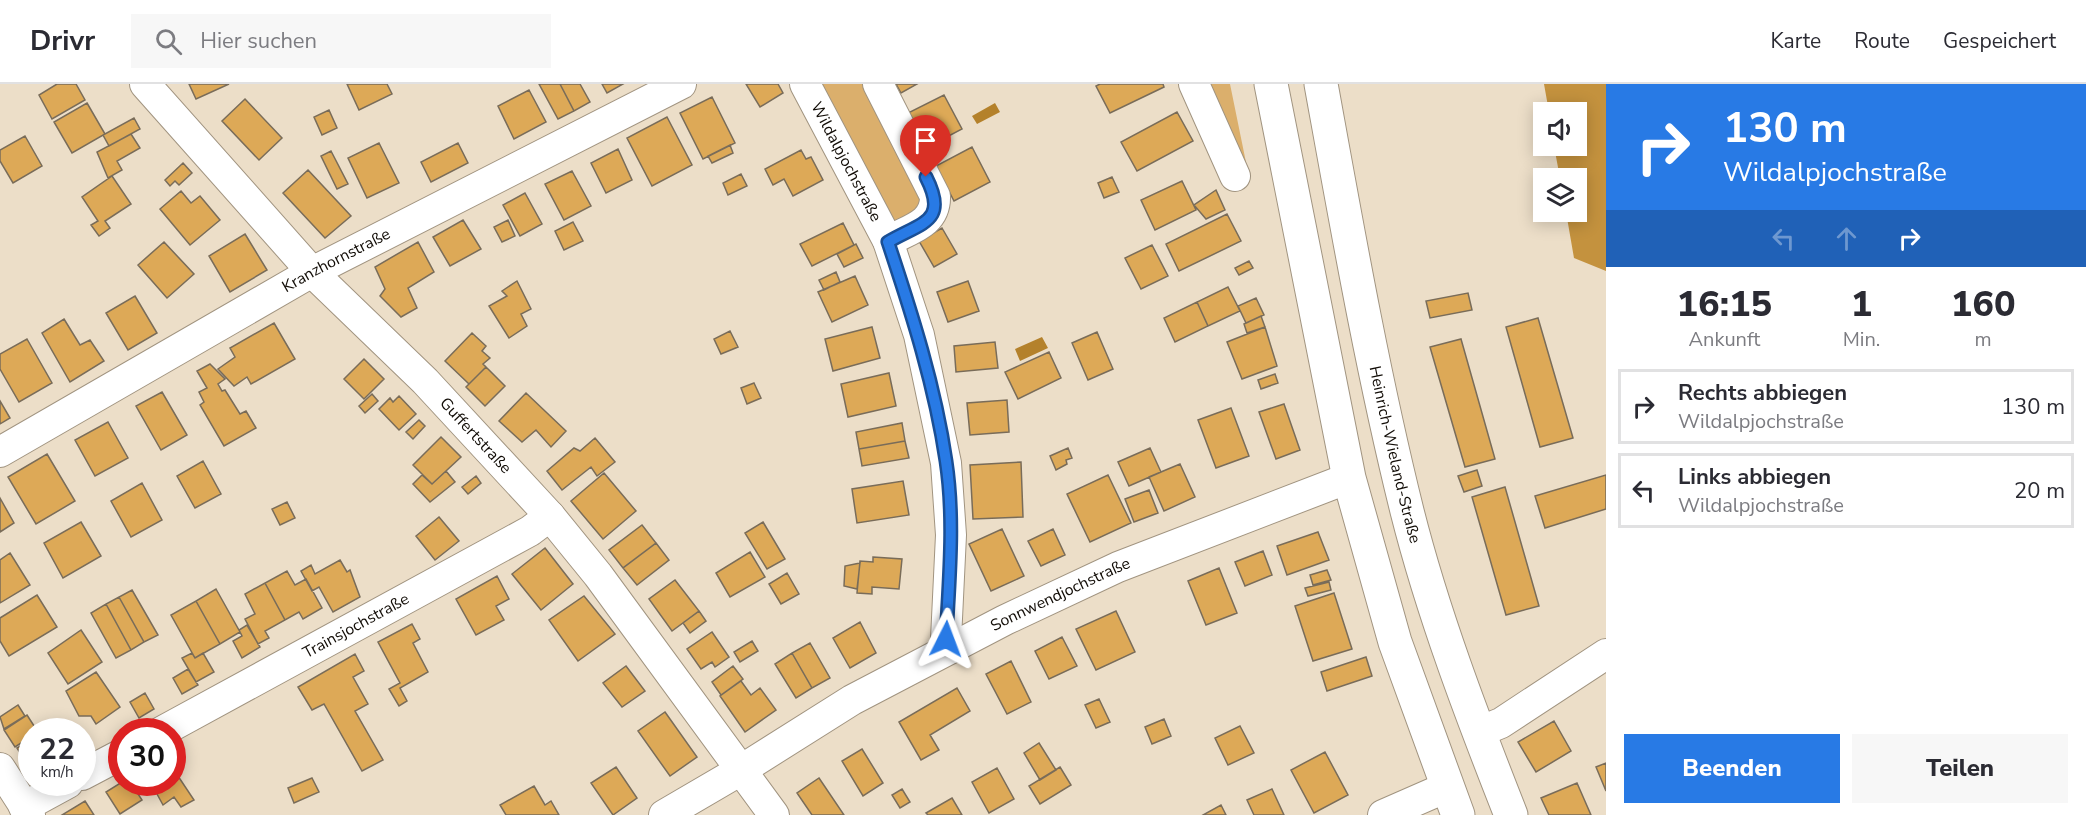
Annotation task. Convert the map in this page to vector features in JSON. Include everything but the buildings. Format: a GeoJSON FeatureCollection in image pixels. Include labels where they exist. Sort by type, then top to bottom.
{"type":"FeatureCollection","features":[{"type":"Feature","properties":{"kind":"main road"},"geometry":{"type":"LineString","coordinates":[[1271,84],[1349,478],[1395,642],[1452,801]]}},
{"type":"Feature","properties":{"kind":"main road","name":"Heinrich-Wieland-Straße"},"geometry":{"type":"LineString","coordinates":[[1321,84],[1371,348],[1407,512],[1439,618],[1511,815]]}},
{"type":"Feature","properties":{"kind":"street","name":"Guffertstraße"},"geometry":{"type":"LineString","coordinates":[[146,84],[312,272],[425,381],[550,516],[597,575],[774,815]]}},
{"type":"Feature","properties":{"kind":"street","name":"Kranzhornstraße"},"geometry":{"type":"LineString","coordinates":[[0,452],[312,272],[681,84]]}},
{"type":"Feature","properties":{"kind":"street","name":"Wildalpjochstraße"},"geometry":{"type":"LineString","coordinates":[[805,84],[888,242],[919,335],[946,463],[951,535],[946,639],[949,649]]}},
{"type":"Feature","properties":{"kind":"street","name":"Wildalpjochstraße"},"geometry":{"type":"LineString","coordinates":[[878,84],[935,196],[936,208],[930,218],[888,242]]}},
{"type":"Feature","properties":{"kind":"street"},"geometry":{"type":"LineString","coordinates":[[1194,84],[1235,176]]}},
{"type":"Feature","properties":{"kind":"street","name":"Sonnwendjochstraße"},"geometry":{"type":"LineString","coordinates":[[664,815],[852,700],[949,649],[1118,567],[1349,478]]}},
{"type":"Feature","properties":{"kind":"street","name":"Trainsjochstraße"},"geometry":{"type":"LineString","coordinates":[[186,718],[530,531],[550,516]]}},
{"type":"Feature","properties":{"kind":"street"},"geometry":{"type":"LineString","coordinates":[[1479,732],[1501,723],[1606,654]]}},
{"type":"Feature","properties":{"kind":"street"},"geometry":{"type":"LineString","coordinates":[[0,768],[27,811],[49,796]]}},
{"type":"Feature","properties":{"kind":"street"},"geometry":{"type":"LineString","coordinates":[[1383,815],[1452,801]]}},
{"type":"Feature","properties":{"kind":"shaded area"},"geometry":{"type":"Polygon","coordinates":[[[819,84],[868,84],[924,208],[901,223],[891,221],[819,84]]]}},
{"type":"Feature","properties":{"kind":"shaded area"},"geometry":{"type":"Polygon","coordinates":[[[1202,84],[1230,84],[1250,182],[1246,183],[1202,84]]]}},
{"type":"Feature","properties":{"kind":"shaded area"},"geometry":{"type":"Polygon","coordinates":[[[1544,84],[1606,84],[1606,271],[1574,258],[1568,222],[1587,222],[1587,168],[1558,168],[1556,156],[1587,156],[1587,102],[1547,102],[1544,84]]]}},
{"type":"Feature","properties":{"kind":"shaded area"},"geometry":{"type":"Polygon","coordinates":[[[995,103],[1000,112],[977,124],[972,116],[995,103]]]}},
{"type":"Feature","properties":{"kind":"shaded area"},"geometry":{"type":"Polygon","coordinates":[[[1042,337],[1048,348],[1020,361],[1015,349],[1042,337]]]}},
{"type":"Feature","properties":{"kind":"route"},"geometry":{"type":"LineString","coordinates":[[926,177],[935,196],[936,208],[930,218],[888,242],[919,335],[934,397],[946,463],[951,535],[946,639]]}}]}
